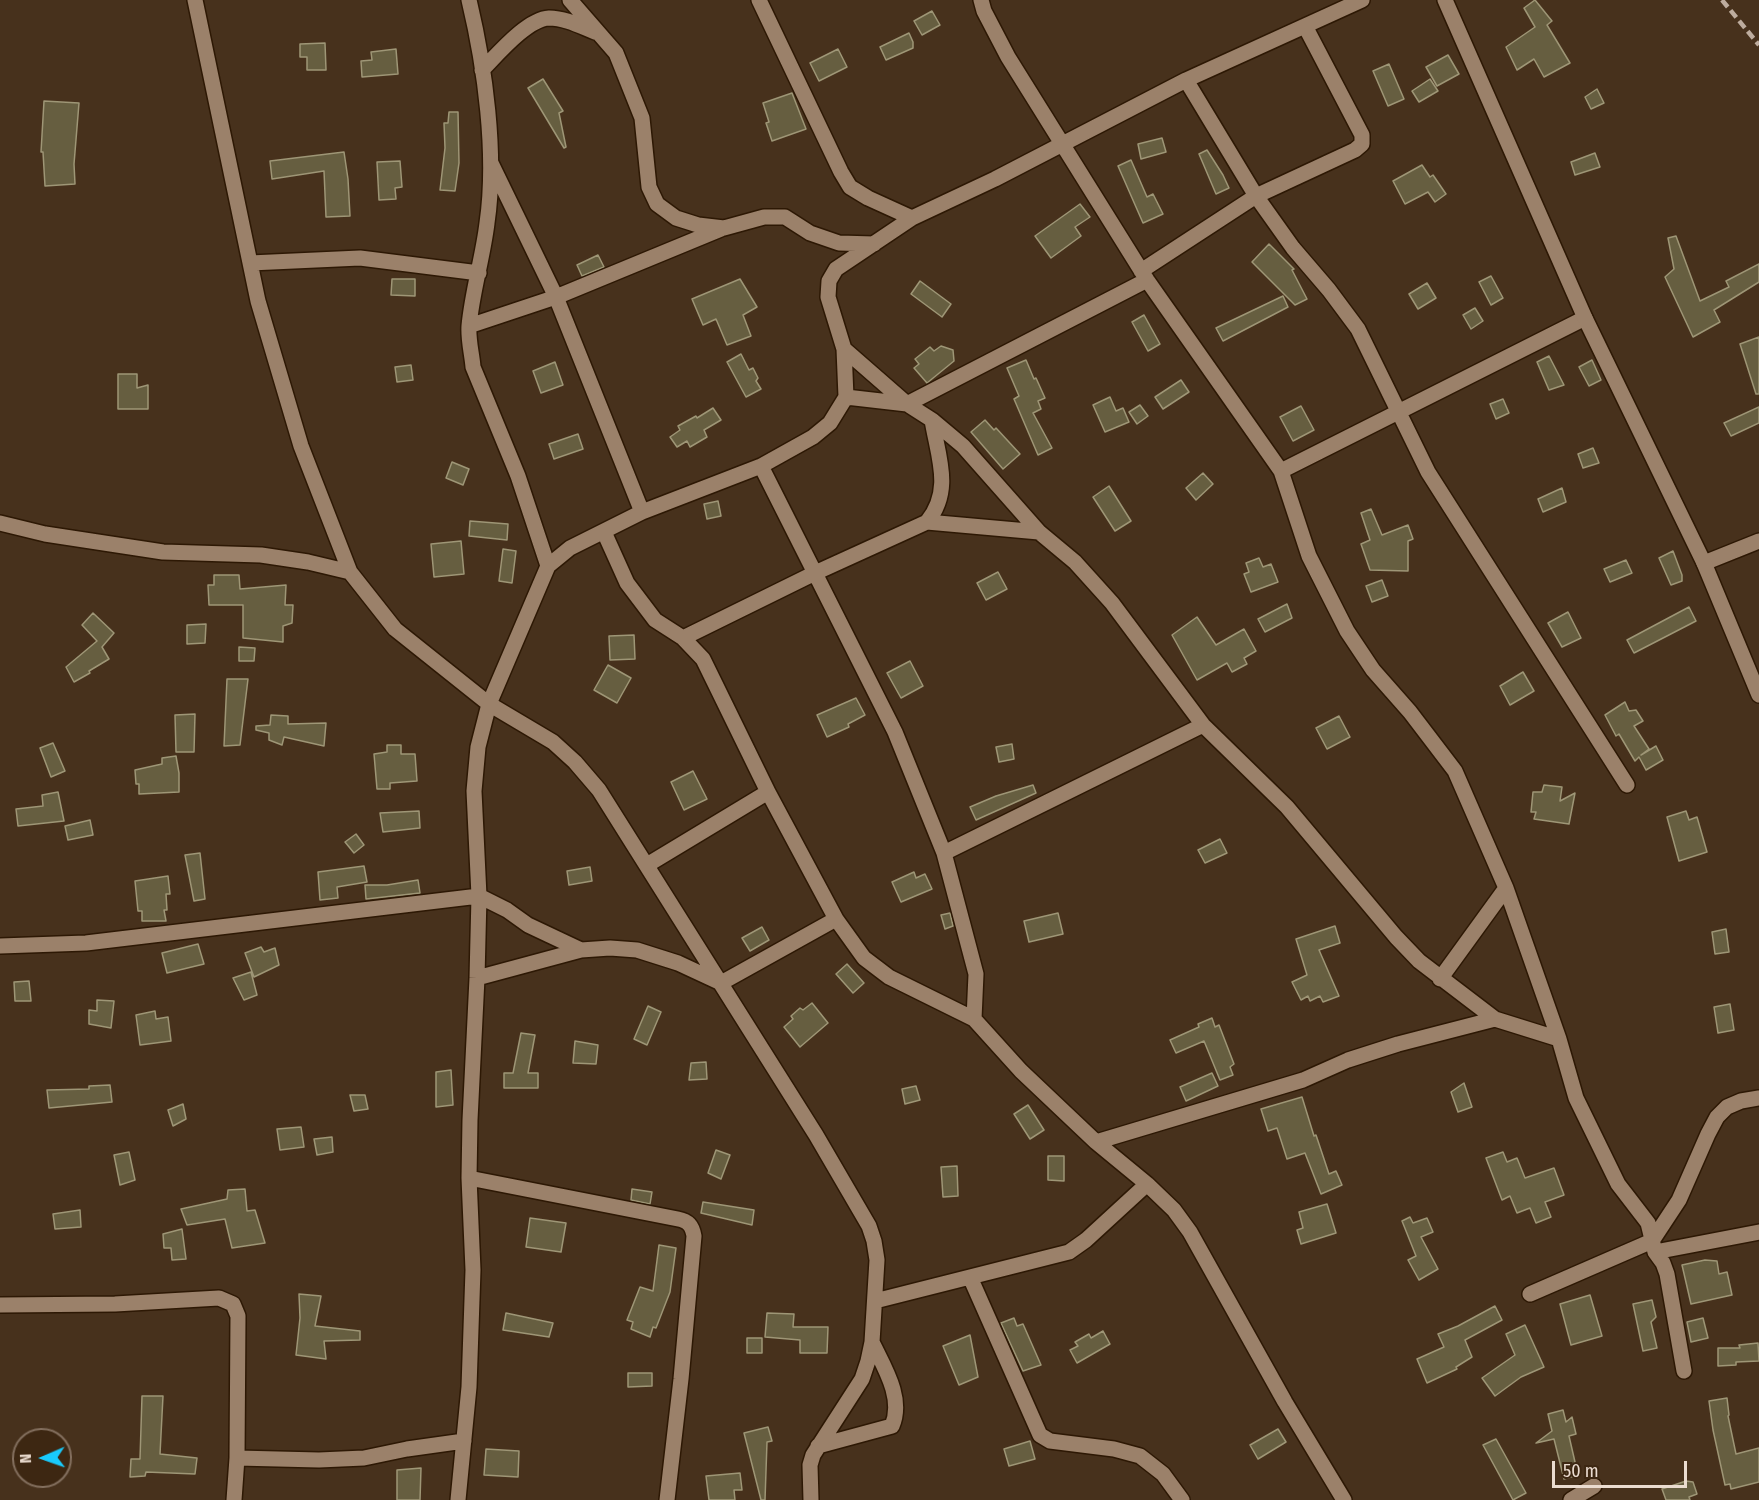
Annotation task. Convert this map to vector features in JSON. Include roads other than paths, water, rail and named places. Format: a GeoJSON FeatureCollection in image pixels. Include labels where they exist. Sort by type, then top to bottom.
{"type":"FeatureCollection","features":[{"type":"Feature","properties":{"kind":"street"},"geometry":{"type":"LineString","coordinates":[[195,0],[258,301],[301,446],[350,572],[395,629],[489,704],[553,742],[575,762],[599,790],[816,1135],[869,1226],[877,1260],[873,1342],[862,1379],[818,1446],[810,1465],[811,1500]]}},
{"type":"Feature","properties":{"kind":"street"},"geometry":{"type":"LineString","coordinates":[[469,0],[482,70],[488,118],[490,162],[488,221],[469,326],[473,367],[518,476],[548,566]]}},
{"type":"Feature","properties":{"kind":"street"},"geometry":{"type":"LineString","coordinates":[[570,0],[616,53],[642,118],[649,187],[657,204],[676,218],[698,225],[724,228]]}},
{"type":"Feature","properties":{"kind":"street"},"geometry":{"type":"LineString","coordinates":[[759,0],[850,187],[912,218]]}},
{"type":"Feature","properties":{"kind":"street"},"geometry":{"type":"LineString","coordinates":[[981,0],[984,11],[1008,57],[1144,276],[1281,471],[1309,556],[1347,631],[1373,670],[1410,712],[1455,771],[1506,888],[1559,1038],[1576,1098],[1618,1184],[1648,1222],[1653,1246],[1667,1274],[1684,1371]]}},
{"type":"Feature","properties":{"kind":"street"},"geometry":{"type":"LineString","coordinates":[[458,1500],[469,1387],[473,1270],[469,1178],[479,896],[474,791],[478,747],[489,704],[548,566],[570,548],[642,512],[761,466],[813,437],[830,423],[846,397],[844,348],[828,297],[829,281],[836,269],[912,218],[995,179],[1186,80],[1362,0]]}},
{"type":"Feature","properties":{"kind":"street"},"geometry":{"type":"LineString","coordinates":[[1445,0],[1585,318],[1704,563],[1759,695]]}},
{"type":"Feature","properties":{"kind":"street"},"geometry":{"type":"LineString","coordinates":[[482,70],[536,21],[548,18],[567,20],[599,34]]}},
{"type":"Feature","properties":{"kind":"street"},"geometry":{"type":"LineString","coordinates":[[846,397],[907,404],[1144,276],[1256,196],[1355,150],[1362,144],[1362,135],[1305,26]]}},
{"type":"Feature","properties":{"kind":"street"},"geometry":{"type":"LineString","coordinates":[[1186,80],[1256,196],[1293,248],[1358,329],[1428,472],[1627,785]]}},
{"type":"Feature","properties":{"kind":"street"},"geometry":{"type":"LineString","coordinates":[[490,162],[556,297],[642,512]]}},
{"type":"Feature","properties":{"kind":"street"},"geometry":{"type":"LineString","coordinates":[[469,326],[556,297],[724,228],[764,218],[785,217],[810,233],[839,243],[874,244]]}},
{"type":"Feature","properties":{"kind":"street"},"geometry":{"type":"LineString","coordinates":[[250,264],[360,258],[478,273]]}},
{"type":"Feature","properties":{"kind":"street"},"geometry":{"type":"LineString","coordinates":[[1281,471],[1585,318]]}},
{"type":"Feature","properties":{"kind":"street"},"geometry":{"type":"LineString","coordinates":[[844,348],[907,404],[932,420],[963,446],[1039,532],[1075,562],[1112,603],[1203,725],[1287,807],[1419,962],[1495,1019],[1559,1038]]}},
{"type":"Feature","properties":{"kind":"street"},"geometry":{"type":"LineString","coordinates":[[683,638],[815,573],[927,522],[937,510],[943,485],[932,420]]}},
{"type":"Feature","properties":{"kind":"street"},"geometry":{"type":"LineString","coordinates":[[761,466],[895,732],[944,853],[976,974],[975,1019]]}},
{"type":"Feature","properties":{"kind":"street"},"geometry":{"type":"LineString","coordinates":[[927,522],[1039,532]]}},
{"type":"Feature","properties":{"kind":"street"},"geometry":{"type":"LineString","coordinates":[[0,523],[45,534],[163,552],[261,555],[308,562],[350,572]]}},
{"type":"Feature","properties":{"kind":"street"},"geometry":{"type":"LineString","coordinates":[[604,532],[627,584],[655,620],[683,638],[703,659],[713,684],[768,792],[837,919],[864,958],[889,977],[975,1019],[1022,1071],[1096,1142],[1147,1184],[1174,1210],[1190,1232],[1285,1402],[1344,1500]]}},
{"type":"Feature","properties":{"kind":"street"},"geometry":{"type":"LineString","coordinates":[[1704,563],[1759,541]]}},
{"type":"Feature","properties":{"kind":"street"},"geometry":{"type":"LineString","coordinates":[[944,853],[1203,725]]}},
{"type":"Feature","properties":{"kind":"street"},"geometry":{"type":"LineString","coordinates":[[647,866],[768,792]]}},
{"type":"Feature","properties":{"kind":"street"},"geometry":{"type":"LineString","coordinates":[[1440,978],[1506,888]]}},
{"type":"Feature","properties":{"kind":"street"},"geometry":{"type":"LineString","coordinates":[[0,946],[86,943],[479,896],[507,910],[528,925],[581,950]]}},
{"type":"Feature","properties":{"kind":"street"},"geometry":{"type":"LineString","coordinates":[[721,983],[837,919]]}},
{"type":"Feature","properties":{"kind":"street"},"geometry":{"type":"LineString","coordinates":[[477,978],[581,950],[610,948],[637,950],[678,963],[721,983]]}},
{"type":"Feature","properties":{"kind":"street"},"geometry":{"type":"LineString","coordinates":[[1096,1142],[1303,1080],[1348,1060],[1398,1044],[1495,1019]]}},
{"type":"Feature","properties":{"kind":"street"},"geometry":{"type":"LineString","coordinates":[[1653,1246],[1679,1200],[1717,1117],[1727,1107],[1759,1098]]}},
{"type":"Feature","properties":{"kind":"street"},"geometry":{"type":"LineString","coordinates":[[469,1178],[678,1219],[687,1221],[692,1227],[694,1236],[681,1379],[667,1500]]}},
{"type":"Feature","properties":{"kind":"street"},"geometry":{"type":"LineString","coordinates":[[875,1301],[1069,1252],[1086,1240],[1147,1184]]}},
{"type":"Feature","properties":{"kind":"street"},"geometry":{"type":"LineString","coordinates":[[1530,1294],[1653,1246],[1759,1232]]}},
{"type":"Feature","properties":{"kind":"street"},"geometry":{"type":"LineString","coordinates":[[970,1277],[1040,1435],[1050,1441],[1114,1449],[1140,1456],[1163,1473],[1182,1500]]}},
{"type":"Feature","properties":{"kind":"street"},"geometry":{"type":"LineString","coordinates":[[0,1305],[115,1304],[219,1298],[233,1304],[238,1316],[237,1458],[234,1500]]}},
{"type":"Feature","properties":{"kind":"street"},"geometry":{"type":"LineString","coordinates":[[818,1446],[892,1425],[896,1417],[897,1406],[893,1389],[873,1342]]}},
{"type":"Feature","properties":{"kind":"street"},"geometry":{"type":"LineString","coordinates":[[237,1458],[319,1460],[364,1458],[464,1441]]}},
{"type":"Feature","properties":{"kind":"street"},"geometry":{"type":"LineString","coordinates":[[812,1481],[819,1500]]}},
{"type":"Feature","properties":{"kind":"street"},"geometry":{"type":"LineString","coordinates":[[1570,1500],[1594,1486]]}},
{"type":"Feature","properties":{"kind":"railway"},"geometry":{"type":"LineString","coordinates":[[1722,0],[1759,45]]}}]}
